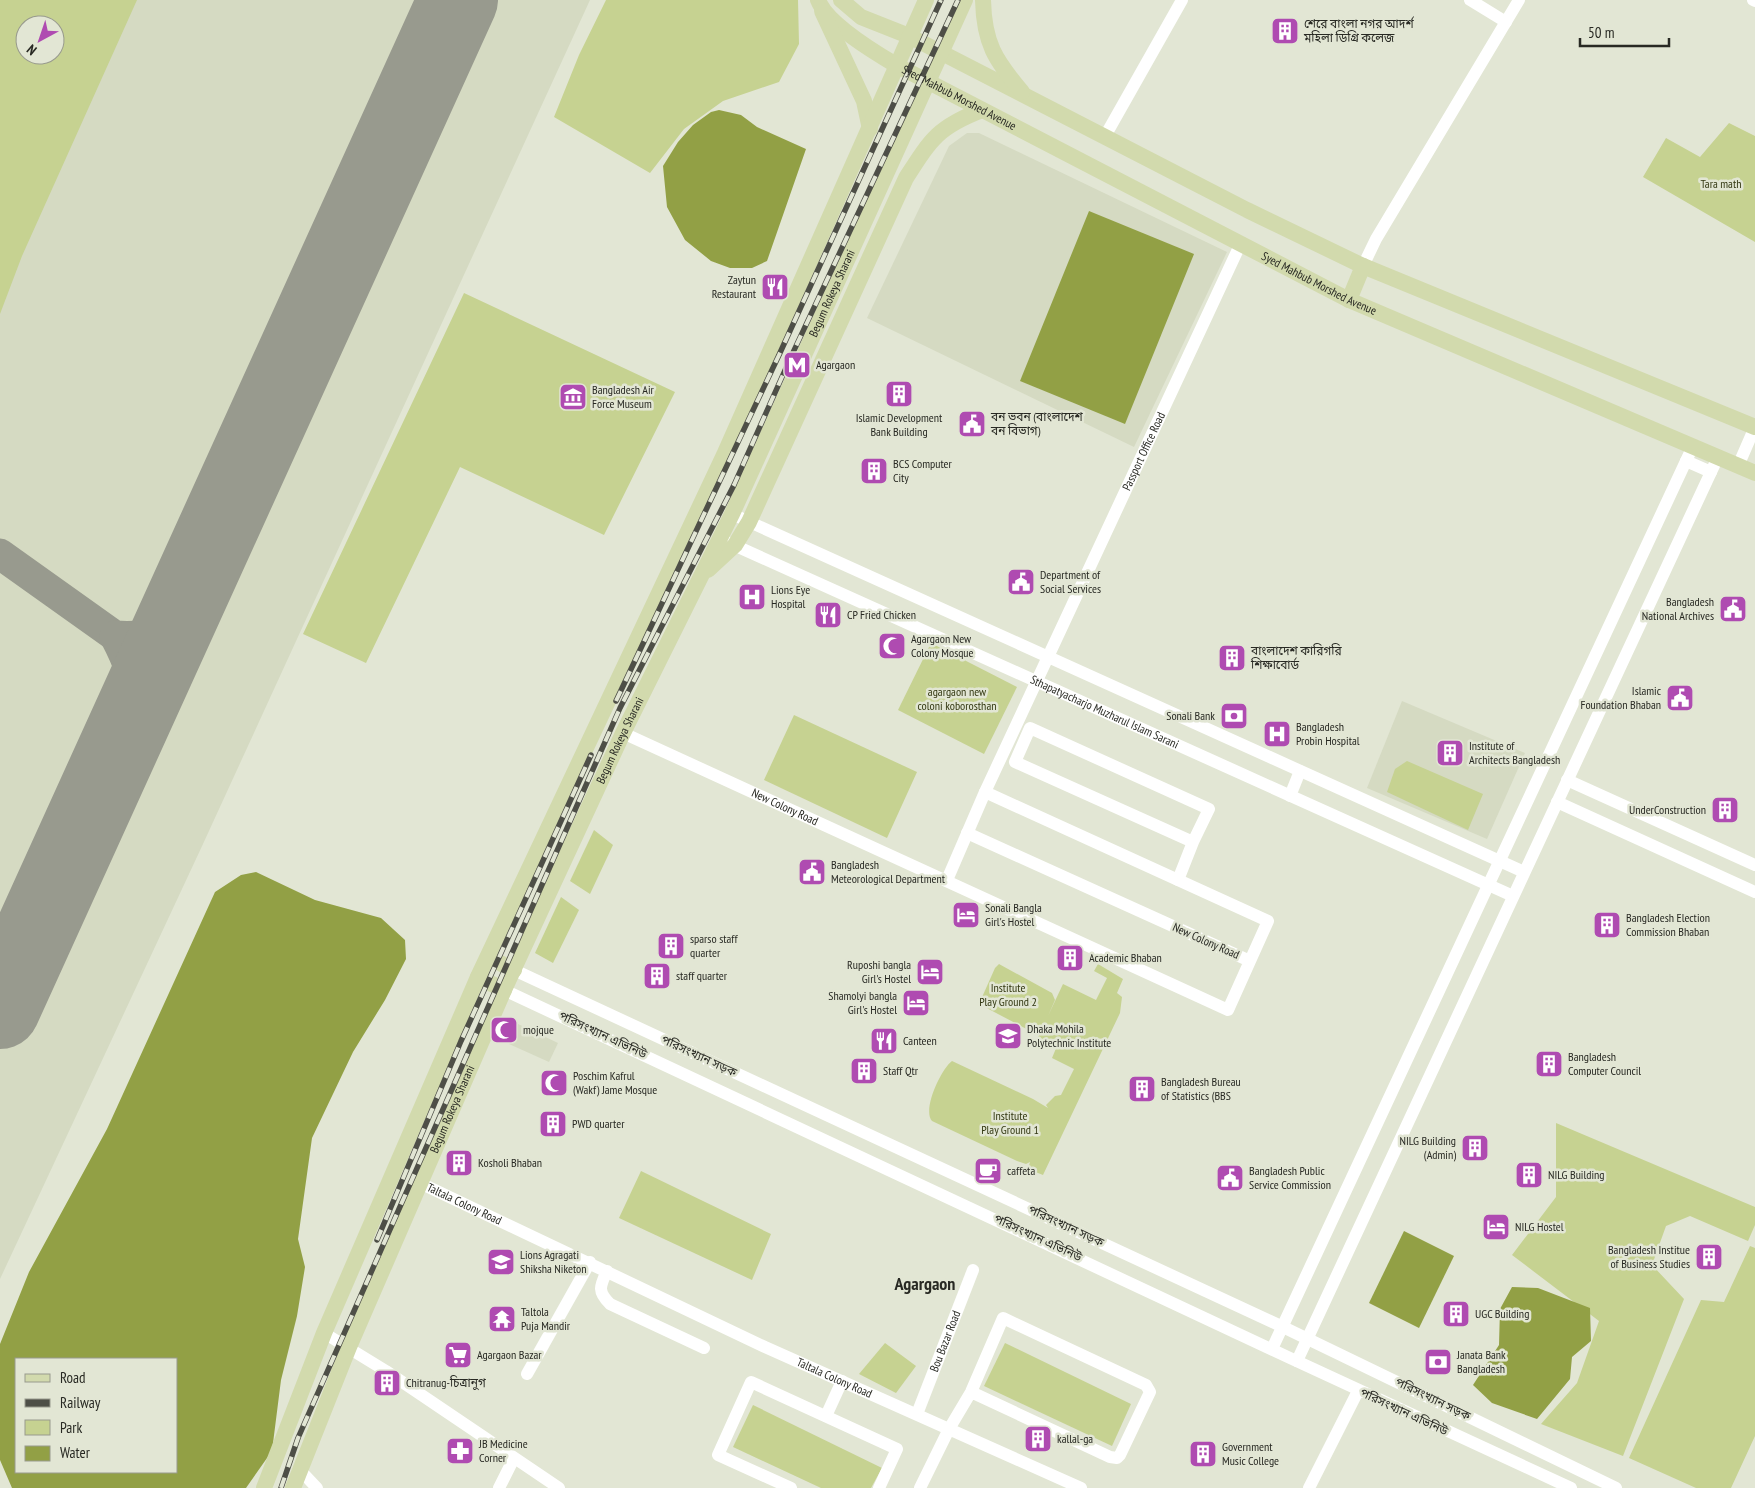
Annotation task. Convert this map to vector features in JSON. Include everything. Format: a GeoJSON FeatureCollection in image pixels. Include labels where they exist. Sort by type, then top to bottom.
{"type":"FeatureCollection","features":[{"type":"Feature","properties":{"kind":"main road"},"geometry":{"type":"LineString","coordinates":[[841,0],[861,17],[909,36],[1104,138],[1363,266],[1755,427]]}},
{"type":"Feature","properties":{"kind":"main road"},"geometry":{"type":"LineString","coordinates":[[264,1488],[324,1333],[478,977],[597,720],[724,455],[926,0]]}},
{"type":"Feature","properties":{"kind":"main road","name":"Begum Rokeya Sharani"},"geometry":{"type":"LineString","coordinates":[[293,1488],[349,1347],[504,990],[623,733],[702,574],[727,542],[732,514],[965,0]]}},
{"type":"Feature","properties":{"kind":"main road"},"geometry":{"type":"LineString","coordinates":[[983,0],[987,40],[998,61],[1026,97]]}},
{"type":"Feature","properties":{"kind":"main road"},"geometry":{"type":"LineString","coordinates":[[818,1],[864,101],[870,129]]}},
{"type":"Feature","properties":{"kind":"main road","name":"Syed Mahbub Morshed Avenue"},"geometry":{"type":"LineString","coordinates":[[818,1],[845,30],[896,65],[1349,300],[1714,465],[1738,466],[1755,473]]}},
{"type":"Feature","properties":{"kind":"main road"},"geometry":{"type":"LineString","coordinates":[[727,542],[749,522],[906,178],[933,136],[959,119],[982,110]]}},
{"type":"Feature","properties":{"kind":"main road"},"geometry":{"type":"LineString","coordinates":[[1349,300],[1363,266]]}},
{"type":"Feature","properties":{"kind":"main road"},"geometry":{"type":"LineString","coordinates":[[597,720],[623,733]]}},
{"type":"Feature","properties":{"kind":"main road"},"geometry":{"type":"LineString","coordinates":[[488,957],[514,970]]}},
{"type":"Feature","properties":{"kind":"main road"},"geometry":{"type":"LineString","coordinates":[[478,977],[504,990]]}},
{"type":"Feature","properties":{"kind":"street"},"geometry":{"type":"LineString","coordinates":[[1104,138],[1182,0]]}},
{"type":"Feature","properties":{"kind":"street"},"geometry":{"type":"LineString","coordinates":[[1470,0],[1506,22]]}},
{"type":"Feature","properties":{"kind":"street"},"geometry":{"type":"LineString","coordinates":[[1363,266],[1376,239],[1519,0]]}},
{"type":"Feature","properties":{"kind":"street","name":"Passport Office Road"},"geometry":{"type":"LineString","coordinates":[[1036,681],[1240,245]]}},
{"type":"Feature","properties":{"kind":"street"},"geometry":{"type":"LineString","coordinates":[[1738,466],[1755,427]]}},
{"type":"Feature","properties":{"kind":"street"},"geometry":{"type":"LineString","coordinates":[[1272,1349],[1690,454]]}},
{"type":"Feature","properties":{"kind":"street"},"geometry":{"type":"LineString","coordinates":[[1297,1361],[1714,465]]}},
{"type":"Feature","properties":{"kind":"street"},"geometry":{"type":"LineString","coordinates":[[732,514],[1524,872]]}},
{"type":"Feature","properties":{"kind":"street","name":"Sthapatyacharjo Muzharul Islam Sarani"},"geometry":{"type":"LineString","coordinates":[[727,542],[1513,896]]}},
{"type":"Feature","properties":{"kind":"street"},"geometry":{"type":"LineString","coordinates":[[947,880],[1036,681]]}},
{"type":"Feature","properties":{"kind":"street"},"geometry":{"type":"LineString","coordinates":[[1178,880],[1209,809],[1030,728],[1015,762],[1193,842]]}},
{"type":"Feature","properties":{"kind":"street","name":"New Colony Road"},"geometry":{"type":"LineString","coordinates":[[623,733],[1228,1010],[1250,961],[967,833]]}},
{"type":"Feature","properties":{"kind":"street"},"geometry":{"type":"LineString","coordinates":[[1290,796],[1300,771]]}},
{"type":"Feature","properties":{"kind":"street"},"geometry":{"type":"LineString","coordinates":[[1567,780],[1755,865]]}},
{"type":"Feature","properties":{"kind":"street","name":"New Colony Road"},"geometry":{"type":"LineString","coordinates":[[967,833],[1250,961],[1268,921],[985,792]]}},
{"type":"Feature","properties":{"kind":"street"},"geometry":{"type":"LineString","coordinates":[[1557,802],[1755,892]]}},
{"type":"Feature","properties":{"kind":"street","name":"পরিসংখ্যান সড়ক"},"geometry":{"type":"LineString","coordinates":[[514,970],[1307,1338],[1616,1488]]}},
{"type":"Feature","properties":{"kind":"street","name":"পরিসংখ্যান এভিনিউ"},"geometry":{"type":"LineString","coordinates":[[504,990],[827,1138],[1358,1391],[1571,1488]]}},
{"type":"Feature","properties":{"kind":"street","name":"Taltala Colony Road"},"geometry":{"type":"LineString","coordinates":[[420,1183],[590,1262],[765,1347],[1081,1488]]}},
{"type":"Feature","properties":{"kind":"street"},"geometry":{"type":"LineString","coordinates":[[527,1374],[590,1262]]}},
{"type":"Feature","properties":{"kind":"street","name":"Bou Bazar Road"},"geometry":{"type":"LineString","coordinates":[[917,1414],[973,1270]]}},
{"type":"Feature","properties":{"kind":"street"},"geometry":{"type":"LineString","coordinates":[[607,1271],[599,1287],[600,1292],[610,1304],[704,1348]]}},
{"type":"Feature","properties":{"kind":"street"},"geometry":{"type":"LineString","coordinates":[[920,1488],[949,1429],[971,1392],[1003,1318],[1146,1385],[1150,1392],[1117,1458],[1110,1457],[971,1392]]}},
{"type":"Feature","properties":{"kind":"street"},"geometry":{"type":"LineString","coordinates":[[324,1333],[349,1347],[559,1488]]}},
{"type":"Feature","properties":{"kind":"street"},"geometry":{"type":"LineString","coordinates":[[826,1416],[842,1381]]}},
{"type":"Feature","properties":{"kind":"street"},"geometry":{"type":"LineString","coordinates":[[791,1488],[718,1455],[751,1382],[897,1449],[879,1488]]}},
{"type":"Feature","properties":{"kind":"street"},"geometry":{"type":"LineString","coordinates":[[1309,1488],[1358,1391]]}},
{"type":"Feature","properties":{"kind":"street"},"geometry":{"type":"LineString","coordinates":[[499,1488],[514,1458]]}},
{"type":"Feature","properties":{"kind":"street"},"geometry":{"type":"LineString","coordinates":[[300,1470],[317,1488]]}},
{"type":"Feature","properties":{"kind":"shaded area"},"geometry":{"type":"Polygon","coordinates":[[[0,0],[590,0],[203,844],[0,1279],[0,0]]]}},
{"type":"Feature","properties":{"kind":"shaded area"},"geometry":{"type":"Polygon","coordinates":[[[967,133],[979,133],[1227,252],[1134,447],[867,318],[949,146],[967,133]]]}},
{"type":"Feature","properties":{"kind":"shaded area"},"geometry":{"type":"Polygon","coordinates":[[[1402,701],[1525,753],[1487,839],[1367,788],[1402,701]]]}},
{"type":"Feature","properties":{"kind":"shaded area"},"geometry":{"type":"Polygon","coordinates":[[[518,1024],[558,1043],[549,1062],[509,1044],[518,1024]]]}},
{"type":"Feature","properties":{"kind":"green space"},"geometry":{"type":"Polygon","coordinates":[[[0,0],[137,0],[22,256],[0,314],[0,0]]]}},
{"type":"Feature","properties":{"kind":"green space"},"geometry":{"type":"Polygon","coordinates":[[[606,0],[798,0],[799,44],[779,82],[723,101],[684,129],[650,173],[554,117],[579,55],[606,0]]]}},
{"type":"Feature","properties":{"kind":"green space","name":"Tara math"},"geometry":{"type":"Polygon","coordinates":[[[1729,123],[1755,136],[1755,242],[1643,177],[1666,138],[1700,157],[1729,123]]]}},
{"type":"Feature","properties":{"kind":"green space"},"geometry":{"type":"Polygon","coordinates":[[[464,293],[675,392],[604,535],[460,467],[366,663],[303,634],[464,293]]]}},
{"type":"Feature","properties":{"kind":"green space","name":"agargaon new coloni koborosthan"},"geometry":{"type":"Polygon","coordinates":[[[931,643],[1017,687],[984,754],[898,710],[931,643]]]}},
{"type":"Feature","properties":{"kind":"green space"},"geometry":{"type":"Polygon","coordinates":[[[794,715],[917,772],[887,838],[764,780],[794,715]]]}},
{"type":"Feature","properties":{"kind":"green space"},"geometry":{"type":"Polygon","coordinates":[[[1407,761],[1483,794],[1468,830],[1387,792],[1395,769],[1407,761]]]}},
{"type":"Feature","properties":{"kind":"green space"},"geometry":{"type":"Polygon","coordinates":[[[594,830],[613,845],[590,894],[570,881],[594,830]]]}},
{"type":"Feature","properties":{"kind":"green space"},"geometry":{"type":"Polygon","coordinates":[[[561,897],[579,910],[553,963],[535,953],[561,897]]]}},
{"type":"Feature","properties":{"kind":"green space"},"geometry":{"type":"Polygon","coordinates":[[[999,964],[1052,993],[1055,1000],[1048,1016],[1063,984],[1096,1000],[1107,978],[1094,971],[1098,964],[1123,979],[1117,993],[1122,997],[1120,1013],[1043,1175],[1028,1169],[1030,1162],[1026,1164],[1017,1161],[932,1121],[930,1116],[929,1108],[934,1090],[943,1072],[952,1061],[1048,1108],[1046,1105],[1055,1096],[1061,1095],[1074,1069],[1052,1058],[1057,1046],[1038,1037],[1041,1032],[1036,1034],[979,1004],[995,968],[999,964]]]}},
{"type":"Feature","properties":{"kind":"green space"},"geometry":{"type":"Polygon","coordinates":[[[1556,1123],[1755,1207],[1755,1225],[1748,1241],[1690,1216],[1666,1226],[1652,1265],[1684,1299],[1623,1456],[1541,1424],[1577,1383],[1599,1321],[1512,1255],[1556,1197],[1556,1123]]]}},
{"type":"Feature","properties":{"kind":"green space"},"geometry":{"type":"Polygon","coordinates":[[[641,1171],[771,1234],[752,1280],[619,1218],[641,1171]]]}},
{"type":"Feature","properties":{"kind":"green space"},"geometry":{"type":"Polygon","coordinates":[[[1750,1246],[1755,1248],[1755,1436],[1731,1488],[1696,1488],[1629,1458],[1701,1300],[1724,1302],[1750,1246]]]}},
{"type":"Feature","properties":{"kind":"green space"},"geometry":{"type":"Polygon","coordinates":[[[885,1343],[916,1366],[896,1393],[859,1374],[885,1343]]]}},
{"type":"Feature","properties":{"kind":"green space"},"geometry":{"type":"Polygon","coordinates":[[[1005,1343],[1131,1404],[1112,1446],[984,1386],[1005,1343]]]}},
{"type":"Feature","properties":{"kind":"green space"},"geometry":{"type":"Polygon","coordinates":[[[753,1405],[882,1468],[871,1488],[821,1488],[733,1447],[753,1405]]]}},
{"type":"Feature","properties":{"kind":"water"},"geometry":{"type":"Polygon","coordinates":[[[719,110],[741,115],[757,127],[806,149],[767,261],[752,268],[730,268],[711,261],[685,240],[667,207],[663,166],[678,142],[693,125],[711,112],[719,110]]]}},
{"type":"Feature","properties":{"kind":"water"},"geometry":{"type":"Polygon","coordinates":[[[1089,211],[1194,254],[1125,424],[1020,381],[1089,211]]]}},
{"type":"Feature","properties":{"kind":"water"},"geometry":{"type":"Polygon","coordinates":[[[256,872],[315,900],[381,918],[405,940],[406,959],[385,1000],[353,1052],[312,1138],[298,1239],[305,1267],[297,1316],[281,1380],[272,1451],[246,1488],[12,1488],[0,1460],[0,1344],[29,1272],[107,1129],[215,892],[241,875],[256,872]]]}},
{"type":"Feature","properties":{"kind":"water"},"geometry":{"type":"Polygon","coordinates":[[[1404,1231],[1454,1256],[1419,1328],[1369,1303],[1404,1231]]]}},
{"type":"Feature","properties":{"kind":"water"},"geometry":{"type":"Polygon","coordinates":[[[1512,1287],[1538,1288],[1590,1308],[1591,1341],[1572,1357],[1570,1379],[1537,1419],[1492,1403],[1473,1385],[1499,1345],[1500,1309],[1512,1287]]]}},
{"type":"Feature","properties":{"kind":"taxiway"},"geometry":{"type":"LineString","coordinates":[[0,554],[115,636],[140,636],[156,632],[177,619]]}},
{"type":"Feature","properties":{"kind":"taxiway"},"geometry":{"type":"LineString","coordinates":[[115,636],[130,671],[135,689],[136,709]]}},
{"type":"Feature","properties":{"kind":"runway"},"geometry":{"type":"LineString","coordinates":[[0,1009],[458,0]]}},
{"type":"Feature","properties":{"kind":"railway"},"geometry":{"type":"LineString","coordinates":[[616,701],[779,355],[941,0]]}},
{"type":"Feature","properties":{"kind":"railway"},"geometry":{"type":"LineString","coordinates":[[281,1488],[298,1438],[620,708],[734,485],[790,359],[958,0]]}},
{"type":"Feature","properties":{"kind":"railway"},"geometry":{"type":"LineString","coordinates":[[377,1240],[461,1041],[591,755]]}},
{"type":"Feature","properties":{"kind":"place","name":"শেরে বাংলা নগর আদর্শ মহিলা ডিগ্রি কলেজ"},"geometry":{"type":"Point","coordinates":[1285,31]}},
{"type":"Feature","properties":{"kind":"place","name":"Zaytun Restaurant"},"geometry":{"type":"Point","coordinates":[775,287]}},
{"type":"Feature","properties":{"kind":"place","name":"Agargaon"},"geometry":{"type":"Point","coordinates":[797,365]}},
{"type":"Feature","properties":{"kind":"place","name":"Islamic Development Bank Building"},"geometry":{"type":"Point","coordinates":[899,394]}},
{"type":"Feature","properties":{"kind":"place","name":"Bangladesh Air Force Museum"},"geometry":{"type":"Point","coordinates":[573,397]}},
{"type":"Feature","properties":{"kind":"place","name":"বন ভবন (বাংলাদেশ বন বিভাগ)"},"geometry":{"type":"Point","coordinates":[972,424]}},
{"type":"Feature","properties":{"kind":"place","name":"BCS Computer City"},"geometry":{"type":"Point","coordinates":[874,471]}},
{"type":"Feature","properties":{"kind":"place","name":"Department of Social Services"},"geometry":{"type":"Point","coordinates":[1021,582]}},
{"type":"Feature","properties":{"kind":"place","name":"Lions Eye Hospital"},"geometry":{"type":"Point","coordinates":[752,597]}},
{"type":"Feature","properties":{"kind":"place","name":"Bangladesh National Archives"},"geometry":{"type":"Point","coordinates":[1733,609]}},
{"type":"Feature","properties":{"kind":"place","name":"CP Fried Chicken"},"geometry":{"type":"Point","coordinates":[828,615]}},
{"type":"Feature","properties":{"kind":"place","name":"Agargaon New Colony Mosque"},"geometry":{"type":"Point","coordinates":[892,646]}},
{"type":"Feature","properties":{"kind":"place","name":"বাংলাদেশ কারিগরি শিক্ষাবোর্ড"},"geometry":{"type":"Point","coordinates":[1232,658]}},
{"type":"Feature","properties":{"kind":"place","name":"Islamic Foundation Bhaban"},"geometry":{"type":"Point","coordinates":[1680,698]}},
{"type":"Feature","properties":{"kind":"place","name":"Sonali Bank"},"geometry":{"type":"Point","coordinates":[1234,716]}},
{"type":"Feature","properties":{"kind":"place","name":"Bangladesh Probin Hospital"},"geometry":{"type":"Point","coordinates":[1277,734]}},
{"type":"Feature","properties":{"kind":"place","name":"Institute of Architects Bangladesh"},"geometry":{"type":"Point","coordinates":[1450,753]}},
{"type":"Feature","properties":{"kind":"place","name":"UnderConstruction"},"geometry":{"type":"Point","coordinates":[1725,810]}},
{"type":"Feature","properties":{"kind":"place","name":"Bangladesh Meteorological Department"},"geometry":{"type":"Point","coordinates":[812,872]}},
{"type":"Feature","properties":{"kind":"place","name":"Sonali Bangla Girl's Hostel"},"geometry":{"type":"Point","coordinates":[966,915]}},
{"type":"Feature","properties":{"kind":"place","name":"Bangladesh Election Commission Bhaban"},"geometry":{"type":"Point","coordinates":[1607,925]}},
{"type":"Feature","properties":{"kind":"place","name":"sparso staff quarter"},"geometry":{"type":"Point","coordinates":[671,946]}},
{"type":"Feature","properties":{"kind":"place","name":"Academic Bhaban"},"geometry":{"type":"Point","coordinates":[1070,958]}},
{"type":"Feature","properties":{"kind":"place","name":"Ruposhi bangla Girl's Hostel"},"geometry":{"type":"Point","coordinates":[930,972]}},
{"type":"Feature","properties":{"kind":"place","name":"staff quarter"},"geometry":{"type":"Point","coordinates":[657,976]}},
{"type":"Feature","properties":{"kind":"place","name":"Shamolyi bangla Girl's Hostel"},"geometry":{"type":"Point","coordinates":[916,1003]}},
{"type":"Feature","properties":{"kind":"place","name":"mojque"},"geometry":{"type":"Point","coordinates":[504,1030]}},
{"type":"Feature","properties":{"kind":"place","name":"Dhaka Mohila Polytechnic Institute"},"geometry":{"type":"Point","coordinates":[1008,1036]}},
{"type":"Feature","properties":{"kind":"place","name":"Canteen"},"geometry":{"type":"Point","coordinates":[884,1041]}},
{"type":"Feature","properties":{"kind":"place","name":"Bangladesh Computer Council"},"geometry":{"type":"Point","coordinates":[1549,1064]}},
{"type":"Feature","properties":{"kind":"place","name":"Staff Qtr"},"geometry":{"type":"Point","coordinates":[864,1071]}},
{"type":"Feature","properties":{"kind":"place","name":"Poschim Kafrul (Wakf) Jame Mosque"},"geometry":{"type":"Point","coordinates":[554,1083]}},
{"type":"Feature","properties":{"kind":"place","name":"Bangladesh Bureau of Statistics (BBS"},"geometry":{"type":"Point","coordinates":[1142,1089]}},
{"type":"Feature","properties":{"kind":"place","name":"PWD quarter"},"geometry":{"type":"Point","coordinates":[553,1124]}},
{"type":"Feature","properties":{"kind":"place","name":"NILG Building (Admin)"},"geometry":{"type":"Point","coordinates":[1475,1148]}},
{"type":"Feature","properties":{"kind":"place","name":"Kosholi Bhaban"},"geometry":{"type":"Point","coordinates":[459,1163]}},
{"type":"Feature","properties":{"kind":"place","name":"caffeta"},"geometry":{"type":"Point","coordinates":[988,1171]}},
{"type":"Feature","properties":{"kind":"place","name":"NILG Building"},"geometry":{"type":"Point","coordinates":[1529,1175]}},
{"type":"Feature","properties":{"kind":"place","name":"Bangladesh Public Service Commission"},"geometry":{"type":"Point","coordinates":[1230,1178]}},
{"type":"Feature","properties":{"kind":"place","name":"NILG Hostel"},"geometry":{"type":"Point","coordinates":[1496,1227]}},
{"type":"Feature","properties":{"kind":"place","name":"Bangladesh Institue of Business Studies"},"geometry":{"type":"Point","coordinates":[1709,1257]}},
{"type":"Feature","properties":{"kind":"place","name":"Lions Agragati Shiksha Niketon"},"geometry":{"type":"Point","coordinates":[501,1262]}},
{"type":"Feature","properties":{"kind":"place","name":"UGC Building"},"geometry":{"type":"Point","coordinates":[1456,1314]}},
{"type":"Feature","properties":{"kind":"place","name":"Taltola Puja Mandir"},"geometry":{"type":"Point","coordinates":[502,1319]}},
{"type":"Feature","properties":{"kind":"place","name":"Agargaon Bazar"},"geometry":{"type":"Point","coordinates":[458,1355]}},
{"type":"Feature","properties":{"kind":"place","name":"Janata Bank Bangladesh"},"geometry":{"type":"Point","coordinates":[1438,1362]}},
{"type":"Feature","properties":{"kind":"place","name":"Chitranug-চিত্রানুগ"},"geometry":{"type":"Point","coordinates":[387,1383]}},
{"type":"Feature","properties":{"kind":"place","name":"kallal-ga"},"geometry":{"type":"Point","coordinates":[1038,1439]}},
{"type":"Feature","properties":{"kind":"place","name":"JB Medicine Corner"},"geometry":{"type":"Point","coordinates":[460,1451]}},
{"type":"Feature","properties":{"kind":"place","name":"Government Music College"},"geometry":{"type":"Point","coordinates":[1203,1454]}},
{"type":"Feature","properties":{"kind":"district","name":"Agargaon"},"geometry":{"type":"Point","coordinates":[925,1284]}},
{"type":"Feature","properties":{"kind":"park label","name":"Institute Play Ground 2"},"geometry":{"type":"Point","coordinates":[1008,995]}},
{"type":"Feature","properties":{"kind":"park label","name":"Institute Play Ground 1"},"geometry":{"type":"Point","coordinates":[1010,1123]}}]}
